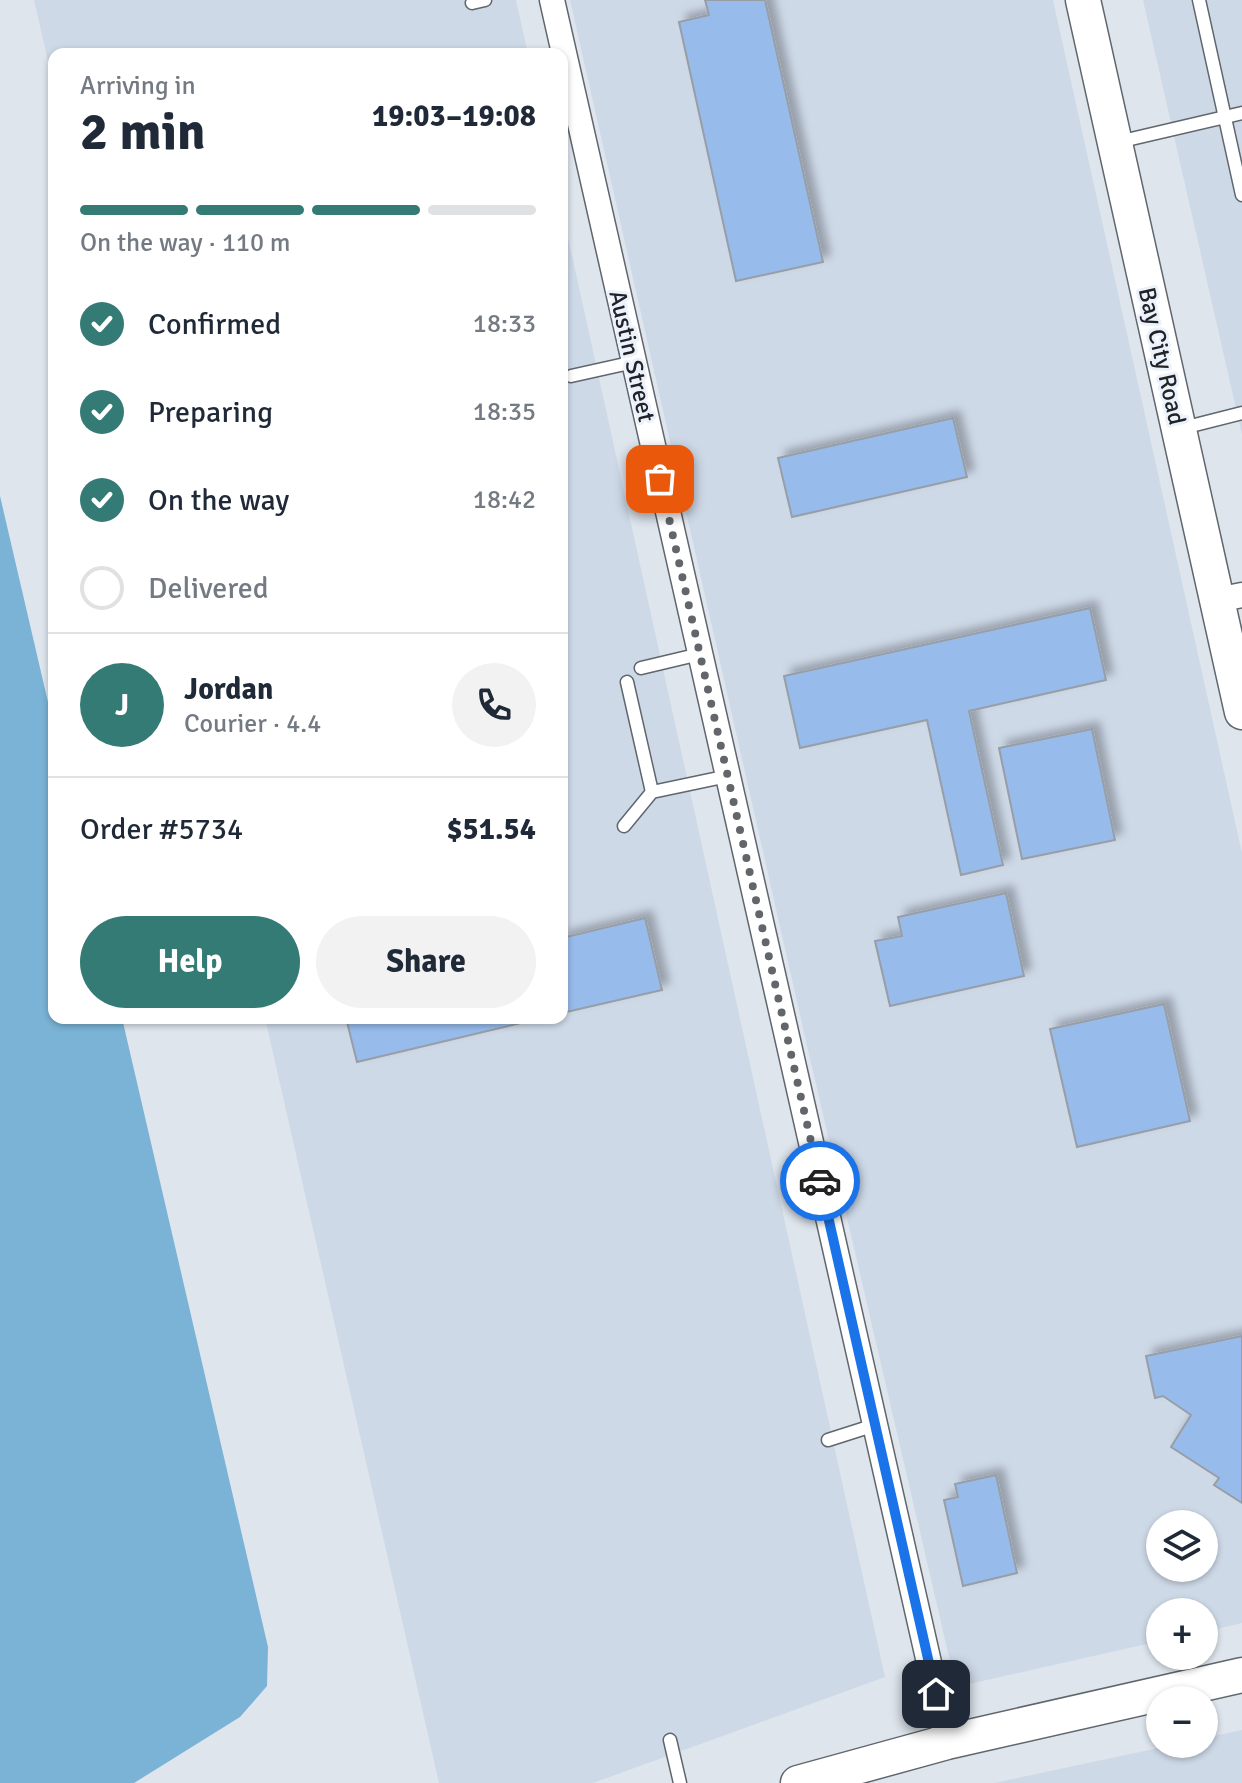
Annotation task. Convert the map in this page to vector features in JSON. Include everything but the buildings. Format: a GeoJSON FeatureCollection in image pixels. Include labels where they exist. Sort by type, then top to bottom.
{"type":"FeatureCollection","features":[{"type":"Feature","properties":{"kind":"main road","name":"Bay City Road"},"geometry":{"type":"LineString","coordinates":[[1083,0],[1179,429],[1230,597],[1242,712]]}},
{"type":"Feature","properties":{"kind":"main road"},"geometry":{"type":"LineString","coordinates":[[798,1783],[947,1742],[1242,1675]]}},
{"type":"Feature","properties":{"kind":"street","name":"Austin Street"},"geometry":{"type":"LineString","coordinates":[[552,0],[563,48]]}},
{"type":"Feature","properties":{"kind":"street","name":"Austin Street"},"geometry":{"type":"LineString","coordinates":[[568,71],[947,1742]]}},
{"type":"Feature","properties":{"kind":"lane"},"geometry":{"type":"LineString","coordinates":[[1199,0],[1242,195]]}},
{"type":"Feature","properties":{"kind":"lane"},"geometry":{"type":"LineString","coordinates":[[1115,143],[1242,113]]}},
{"type":"Feature","properties":{"kind":"lane"},"geometry":{"type":"LineString","coordinates":[[571,376],[634,362]]}},
{"type":"Feature","properties":{"kind":"lane"},"geometry":{"type":"LineString","coordinates":[[1179,429],[1242,413]]}},
{"type":"Feature","properties":{"kind":"lane"},"geometry":{"type":"LineString","coordinates":[[641,668],[700,654]]}},
{"type":"Feature","properties":{"kind":"lane"},"geometry":{"type":"LineString","coordinates":[[627,682],[652,792]]}},
{"type":"Feature","properties":{"kind":"lane"},"geometry":{"type":"LineString","coordinates":[[624,826],[652,792],[728,776]]}},
{"type":"Feature","properties":{"kind":"lane"},"geometry":{"type":"LineString","coordinates":[[828,1440],[875,1425]]}},
{"type":"Feature","properties":{"kind":"lane"},"geometry":{"type":"LineString","coordinates":[[670,1740],[680,1783]]}},
{"type":"Feature","properties":{"kind":"shaded area"},"geometry":{"type":"Polygon","coordinates":[[[34,0],[516,0],[527,48],[48,48],[48,61],[34,0]]]}},
{"type":"Feature","properties":{"kind":"shaded area"},"geometry":{"type":"Polygon","coordinates":[[[570,0],[1053,0],[1242,853],[1242,1623],[1218,1629],[1218,1598],[1146,1598],[1146,1644],[960,1686],[949,1657],[570,0]]]}},
{"type":"Feature","properties":{"kind":"shaded area"},"geometry":{"type":"Polygon","coordinates":[[[1143,0],[1242,0],[1242,435],[1143,0]]]}},
{"type":"Feature","properties":{"kind":"shaded area"},"geometry":{"type":"Polygon","coordinates":[[[568,237],[885,1677],[593,1783],[439,1783],[266,1024],[568,1024],[568,237]]]}},
{"type":"Feature","properties":{"kind":"shaded area"},"geometry":{"type":"Polygon","coordinates":[[[1242,1730],[1242,1783],[994,1783],[1146,1751],[1146,1758],[1218,1758],[1218,1735],[1242,1730]]]}},
{"type":"Feature","properties":{"kind":"water"},"geometry":{"type":"Polygon","coordinates":[[[0,496],[48,702],[48,1024],[123,1024],[268,1647],[267,1686],[240,1717],[134,1783],[0,1783],[0,496]]]}},
{"type":"Feature","properties":{"kind":"way so far"},"geometry":{"type":"LineString","coordinates":[[660,479],[820,1181]]}},
{"type":"Feature","properties":{"kind":"route"},"geometry":{"type":"LineString","coordinates":[[820,1181],[936,1694]]}}]}
